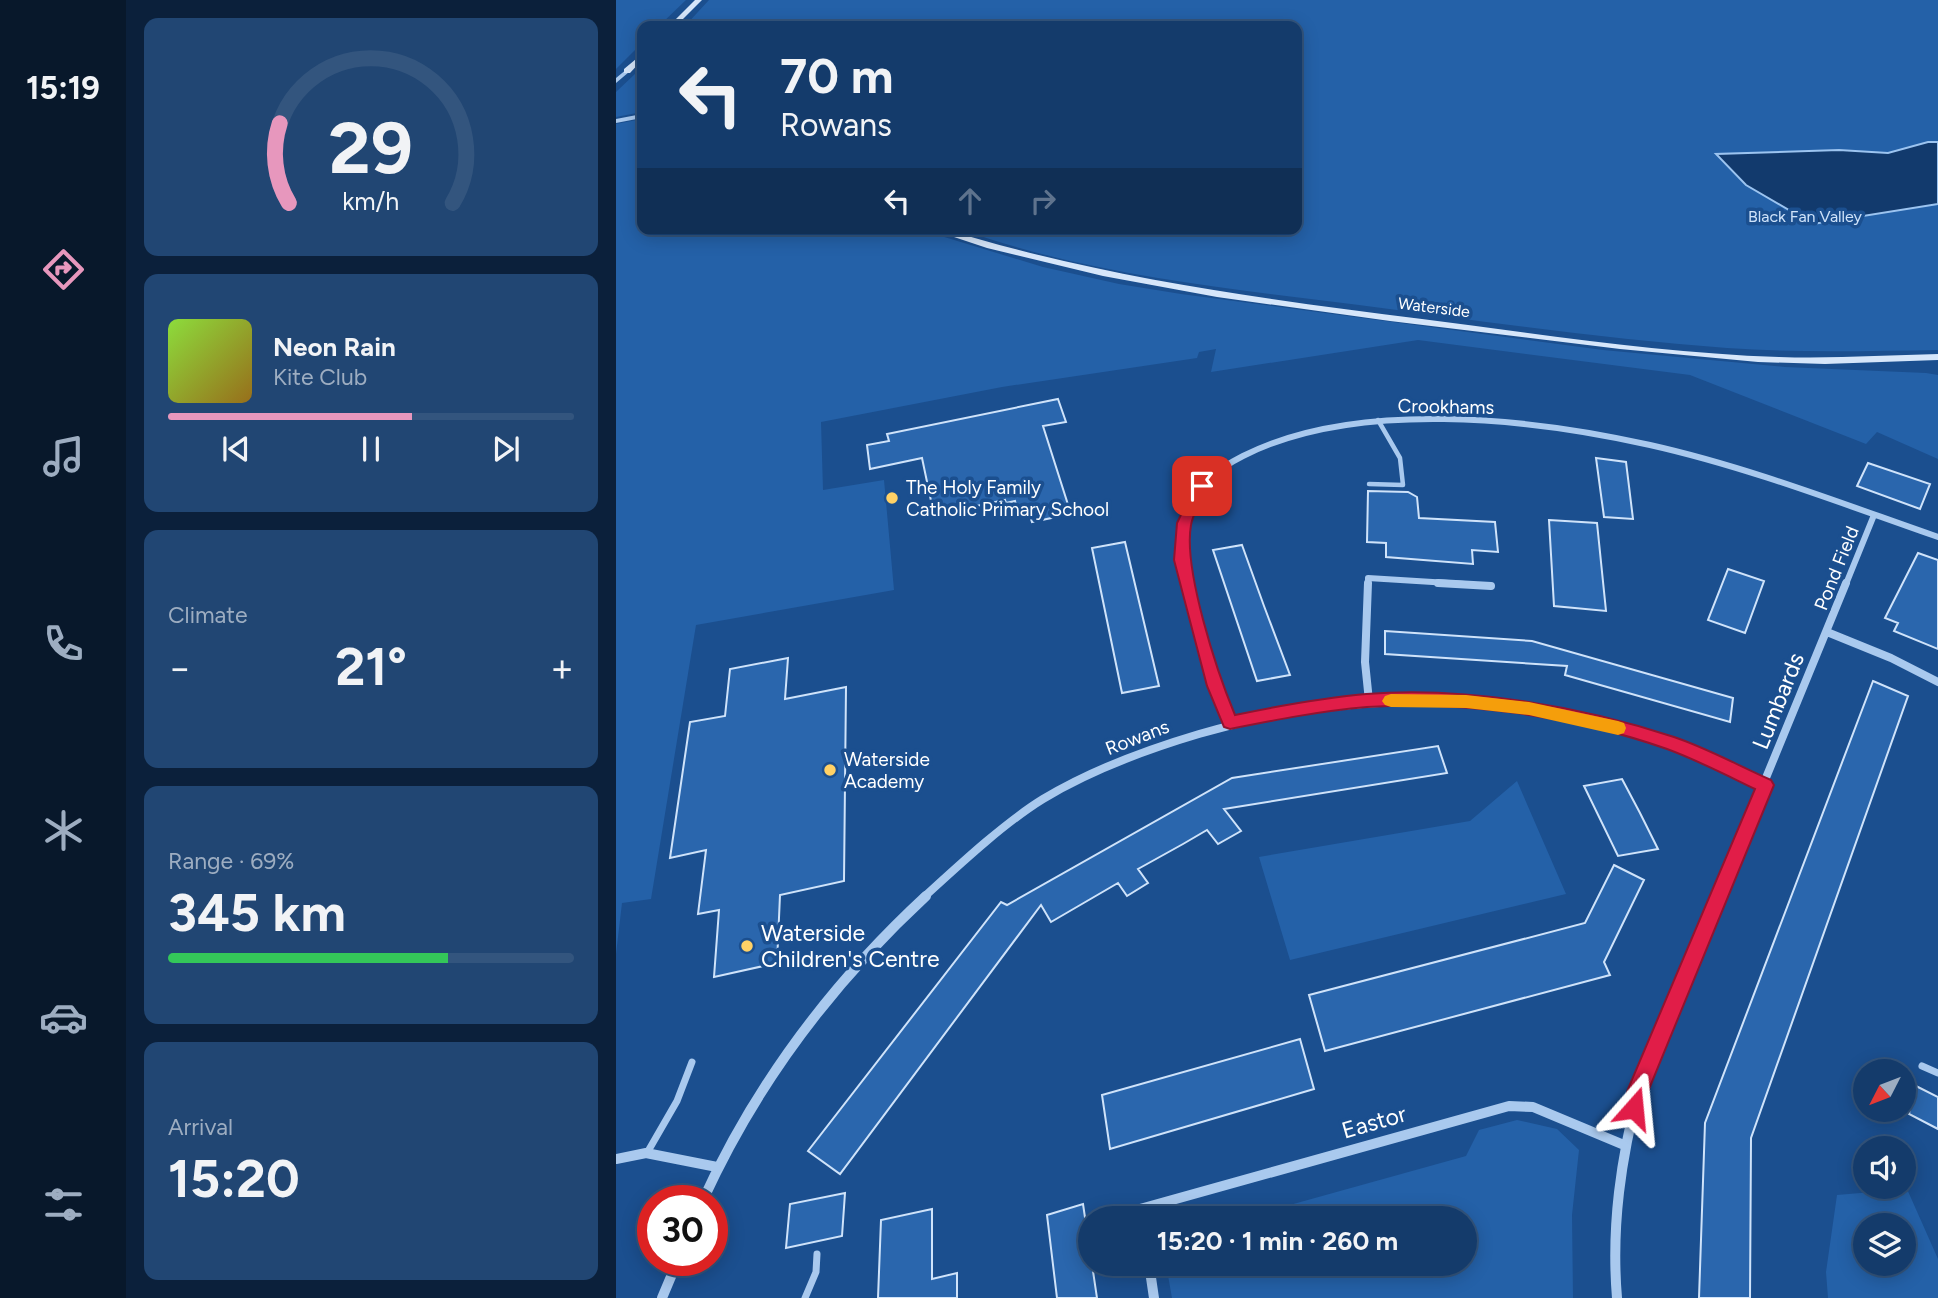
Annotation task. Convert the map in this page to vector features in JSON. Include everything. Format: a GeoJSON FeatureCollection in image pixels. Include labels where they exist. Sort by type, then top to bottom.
{"type":"FeatureCollection","features":[{"type":"Feature","properties":{"kind":"main road"},"geometry":{"type":"LineString","coordinates":[[677,21],[699,0]]}},
{"type":"Feature","properties":{"kind":"main road"},"geometry":{"type":"LineString","coordinates":[[627,71],[637,61]]}},
{"type":"Feature","properties":{"kind":"main road"},"geometry":{"type":"LineString","coordinates":[[627,71],[637,71]]}},
{"type":"Feature","properties":{"kind":"main road","name":"Waterside"},"geometry":{"type":"LineString","coordinates":[[952,235],[1005,253],[1120,278],[1354,313],[1528,335],[1760,359],[1938,357]]}},
{"type":"Feature","properties":{"kind":"street"},"geometry":{"type":"LineString","coordinates":[[616,81],[627,71]]}},
{"type":"Feature","properties":{"kind":"street"},"geometry":{"type":"LineString","coordinates":[[616,121],[637,117]]}},
{"type":"Feature","properties":{"kind":"street","name":"Crookhams"},"geometry":{"type":"LineString","coordinates":[[1230,722],[1215,686],[1182,560],[1184,523],[1202,486],[1219,469],[1238,456],[1286,437],[1378,420],[1503,423],[1623,439],[1677,451],[1759,476],[1938,537]]}},
{"type":"Feature","properties":{"kind":"street","name":"Pond Field"},"geometry":{"type":"LineString","coordinates":[[1827,632],[1874,515]]}},
{"type":"Feature","properties":{"kind":"street"},"geometry":{"type":"LineString","coordinates":[[1368,701],[1365,662],[1368,578],[1491,586]]}},
{"type":"Feature","properties":{"kind":"street"},"geometry":{"type":"LineString","coordinates":[[1827,632],[1891,658],[1938,682]]}},
{"type":"Feature","properties":{"kind":"street","name":"Lumbards"},"geometry":{"type":"LineString","coordinates":[[1618,1298],[1615,1244],[1624,1145],[1639,1089],[1827,632]]}},
{"type":"Feature","properties":{"kind":"street","name":"Rowans"},"geometry":{"type":"LineString","coordinates":[[709,1185],[771,1072],[843,980],[917,903],[1038,802],[1131,756],[1230,722],[1292,710],[1368,701],[1466,701],[1549,711],[1672,744],[1765,785]]}},
{"type":"Feature","properties":{"kind":"street","name":"Eastor"},"geometry":{"type":"LineString","coordinates":[[1151,1206],[1509,1107],[1533,1107],[1624,1145]]}},
{"type":"Feature","properties":{"kind":"street"},"geometry":{"type":"LineString","coordinates":[[616,1159],[646,1153],[717,1167]]}},
{"type":"Feature","properties":{"kind":"street"},"geometry":{"type":"LineString","coordinates":[[662,1298],[671,1276]]}},
{"type":"Feature","properties":{"kind":"street"},"geometry":{"type":"LineString","coordinates":[[1151,1276],[1154,1298]]}},
{"type":"Feature","properties":{"kind":"lane"},"geometry":{"type":"LineString","coordinates":[[1369,484],[1403,485],[1406,469],[1378,420]]}},
{"type":"Feature","properties":{"kind":"lane"},"geometry":{"type":"LineString","coordinates":[[646,1153],[677,1101],[692,1062]]}},
{"type":"Feature","properties":{"kind":"lane"},"geometry":{"type":"LineString","coordinates":[[1923,1066],[1938,1073]]}},
{"type":"Feature","properties":{"kind":"lane"},"geometry":{"type":"LineString","coordinates":[[805,1298],[816,1272],[817,1255]]}},
{"type":"Feature","properties":{"kind":"green space"},"geometry":{"type":"Polygon","coordinates":[[[616,0],[686,0],[664,21],[637,21],[637,48],[616,69],[616,0]]]}},
{"type":"Feature","properties":{"kind":"green space","name":"Black Fan Valley"},"geometry":{"type":"Polygon","coordinates":[[[709,0],[1938,0],[1938,350],[1753,350],[1589,335],[1158,278],[1058,258],[978,235],[1302,235],[1302,21],[690,21],[709,0]]]}},
{"type":"Feature","properties":{"kind":"green space"},"geometry":{"type":"Polygon","coordinates":[[[637,73],[637,113],[616,117],[616,92],[637,73]]]}},
{"type":"Feature","properties":{"kind":"green space"},"geometry":{"type":"Polygon","coordinates":[[[637,120],[637,235],[938,235],[1043,267],[1181,294],[1603,350],[1785,367],[1938,375],[1938,459],[1877,432],[1866,444],[1690,375],[1418,340],[1211,372],[1216,349],[1199,352],[1197,358],[1002,387],[821,422],[823,490],[884,480],[894,590],[696,625],[651,899],[622,903],[616,954],[616,124],[637,120]]]}},
{"type":"Feature","properties":{"kind":"green space"},"geometry":{"type":"Polygon","coordinates":[[[1517,781],[1566,894],[1290,960],[1259,857],[1470,821],[1517,781]]]}},
{"type":"Feature","properties":{"kind":"green space"},"geometry":{"type":"Polygon","coordinates":[[[1517,1120],[1557,1129],[1579,1150],[1572,1215],[1573,1298],[1172,1298],[1168,1276],[1477,1276],[1477,1206],[1286,1206],[1466,1156],[1479,1130],[1517,1120]]]}},
{"type":"Feature","properties":{"kind":"green space"},"geometry":{"type":"Polygon","coordinates":[[[1853,1194],[1853,1199],[1911,1199],[1938,1259],[1938,1298],[1828,1298],[1826,1272],[1837,1195],[1853,1194]]]}},
{"type":"Feature","properties":{"kind":"shaded area"},"geometry":{"type":"Polygon","coordinates":[[[1928,142],[1938,142],[1938,204],[1813,224],[1746,185],[1716,154],[1839,150],[1888,153],[1928,142]]]}},
{"type":"Feature","properties":{"kind":"building"},"geometry":{"type":"Polygon","coordinates":[[[1058,399],[1066,422],[1043,426],[1071,514],[1032,522],[1027,507],[1017,509],[1015,501],[1006,503],[1005,500],[934,515],[922,458],[870,469],[867,445],[889,441],[887,434],[1058,399]]]}},
{"type":"Feature","properties":{"kind":"building"},"geometry":{"type":"Polygon","coordinates":[[[1596,458],[1626,462],[1633,519],[1604,517],[1596,458]]]}},
{"type":"Feature","properties":{"kind":"building"},"geometry":{"type":"Polygon","coordinates":[[[1868,463],[1930,484],[1920,509],[1857,486],[1868,463]]]}},
{"type":"Feature","properties":{"kind":"building"},"geometry":{"type":"Polygon","coordinates":[[[1368,491],[1408,492],[1417,497],[1419,518],[1495,522],[1498,552],[1472,550],[1473,564],[1386,557],[1386,543],[1367,542],[1368,491]]]}},
{"type":"Feature","properties":{"kind":"building"},"geometry":{"type":"Polygon","coordinates":[[[1549,520],[1597,523],[1606,611],[1554,606],[1549,520]]]}},
{"type":"Feature","properties":{"kind":"building"},"geometry":{"type":"Polygon","coordinates":[[[1125,542],[1159,686],[1122,693],[1092,548],[1125,542]]]}},
{"type":"Feature","properties":{"kind":"building"},"geometry":{"type":"Polygon","coordinates":[[[1242,545],[1290,675],[1257,681],[1213,550],[1242,545]]]}},
{"type":"Feature","properties":{"kind":"building"},"geometry":{"type":"Polygon","coordinates":[[[1918,553],[1938,560],[1938,649],[1894,631],[1898,623],[1885,618],[1918,553]]]}},
{"type":"Feature","properties":{"kind":"building"},"geometry":{"type":"Polygon","coordinates":[[[1728,569],[1764,581],[1745,633],[1708,620],[1728,569]]]}},
{"type":"Feature","properties":{"kind":"building"},"geometry":{"type":"Polygon","coordinates":[[[1385,631],[1532,641],[1733,698],[1730,722],[1565,675],[1567,666],[1385,654],[1385,631]]]}},
{"type":"Feature","properties":{"kind":"building"},"geometry":{"type":"Polygon","coordinates":[[[788,658],[785,699],[846,687],[844,881],[780,895],[777,963],[714,977],[719,910],[698,914],[706,850],[670,858],[690,722],[725,716],[730,669],[788,658]]]}},
{"type":"Feature","properties":{"kind":"building"},"geometry":{"type":"Polygon","coordinates":[[[1873,681],[1908,696],[1751,1138],[1750,1298],[1699,1298],[1705,1123],[1873,681]]]}},
{"type":"Feature","properties":{"kind":"building"},"geometry":{"type":"Polygon","coordinates":[[[1438,746],[1447,773],[1224,809],[1241,831],[1218,844],[1207,830],[1138,869],[1148,883],[1127,896],[1118,883],[1051,922],[1041,905],[840,1174],[808,1151],[1001,902],[1007,905],[1232,778],[1438,746]]]}},
{"type":"Feature","properties":{"kind":"building"},"geometry":{"type":"Polygon","coordinates":[[[1622,779],[1658,849],[1618,856],[1584,786],[1622,779]]]}},
{"type":"Feature","properties":{"kind":"building"},"geometry":{"type":"Polygon","coordinates":[[[1614,865],[1644,880],[1604,962],[1610,975],[1325,1051],[1309,995],[1585,923],[1614,865]]]}},
{"type":"Feature","properties":{"kind":"building"},"geometry":{"type":"Polygon","coordinates":[[[1300,1039],[1314,1089],[1110,1149],[1102,1095],[1300,1039]]]}},
{"type":"Feature","properties":{"kind":"building"},"geometry":{"type":"Polygon","coordinates":[[[1916,1086],[1938,1097],[1938,1129],[1916,1118],[1916,1086]]]}},
{"type":"Feature","properties":{"kind":"building"},"geometry":{"type":"Polygon","coordinates":[[[845,1193],[842,1236],[786,1248],[790,1204],[845,1193]]]}},
{"type":"Feature","properties":{"kind":"building"},"geometry":{"type":"Polygon","coordinates":[[[1083,1204],[1078,1206],[1078,1276],[1094,1276],[1097,1298],[1057,1298],[1047,1215],[1083,1204]]]}},
{"type":"Feature","properties":{"kind":"building"},"geometry":{"type":"Polygon","coordinates":[[[932,1209],[932,1279],[957,1273],[957,1298],[878,1298],[881,1220],[932,1209]]]}},
{"type":"Feature","properties":{"kind":"slow traffic"},"geometry":{"type":"LineString","coordinates":[[1391,701],[1466,701],[1549,711],[1618,728]]}},
{"type":"Feature","properties":{"kind":"place","name":"The Holy Family Catholic Primary School"},"geometry":{"type":"Point","coordinates":[892,498]}},
{"type":"Feature","properties":{"kind":"place","name":"Waterside Academy"},"geometry":{"type":"Point","coordinates":[830,770]}},
{"type":"Feature","properties":{"kind":"place","name":"Waterside Children's Centre"},"geometry":{"type":"Point","coordinates":[747,946]}},
{"type":"Feature","properties":{"kind":"route"},"geometry":{"type":"LineString","coordinates":[[1202,486],[1184,523],[1182,560],[1185,580],[1215,686],[1230,722],[1292,710],[1368,701],[1466,701],[1549,711],[1613,726],[1672,744],[1765,785],[1639,1089],[1634,1108]]}}]}
